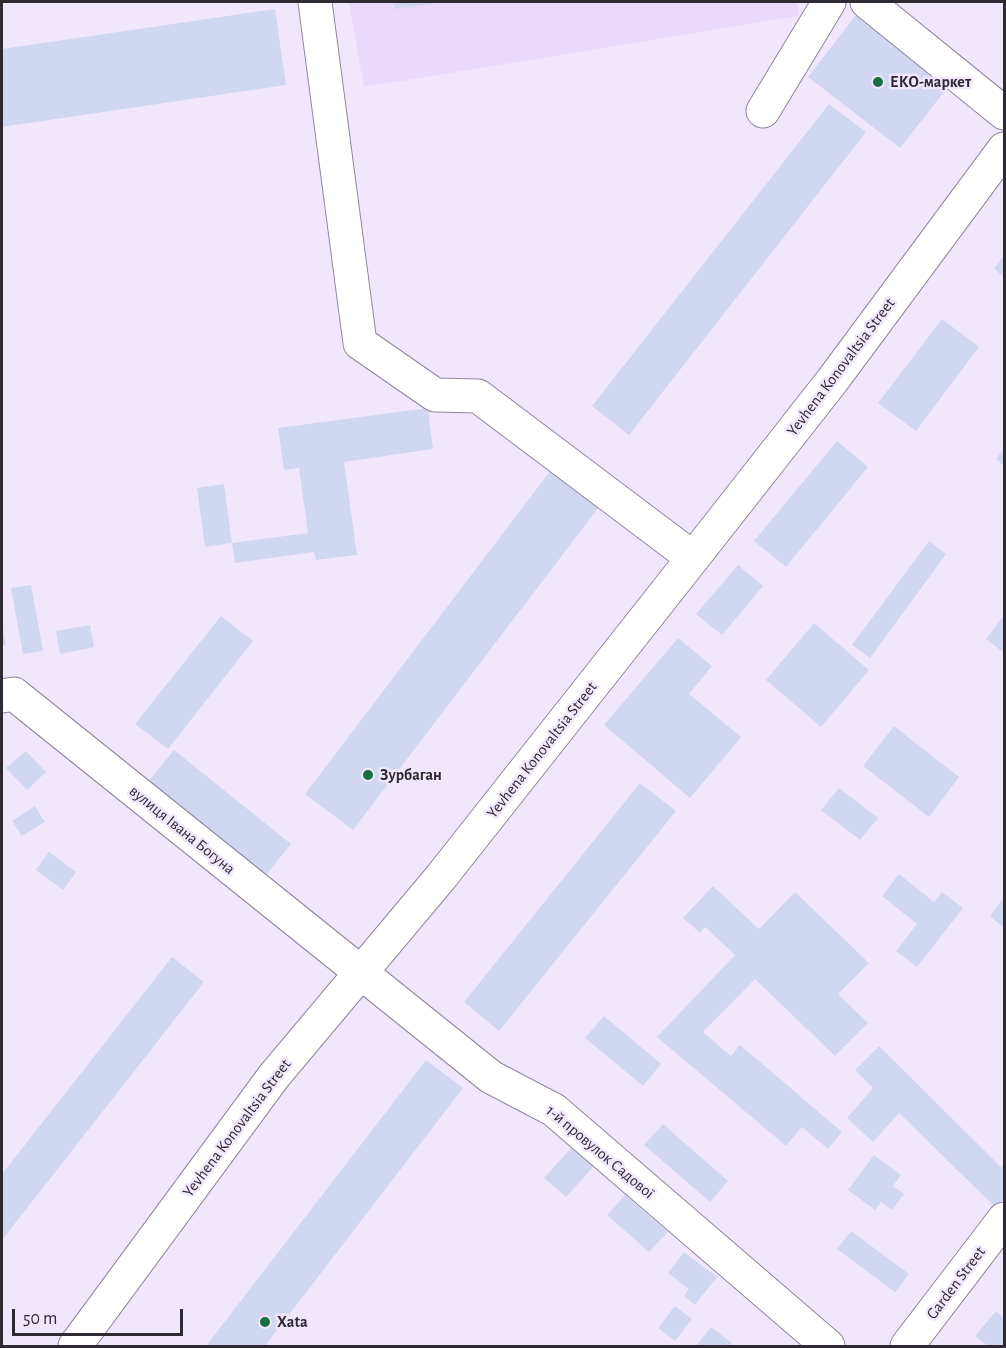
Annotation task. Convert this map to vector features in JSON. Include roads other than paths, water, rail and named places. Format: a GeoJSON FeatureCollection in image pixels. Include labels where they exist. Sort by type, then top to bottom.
{"type":"FeatureCollection","features":[{"type":"Feature","properties":{"kind":"street"},"geometry":{"type":"LineString","coordinates":[[315,2],[360,343],[435,395],[478,396],[693,558]]}},
{"type":"Feature","properties":{"kind":"street"},"geometry":{"type":"LineString","coordinates":[[763,111],[829,2]]}},
{"type":"Feature","properties":{"kind":"street"},"geometry":{"type":"LineString","coordinates":[[867,2],[1005,113]]}},
{"type":"Feature","properties":{"kind":"street","name":"Yevhena Konovaltsia Street"},"geometry":{"type":"LineString","coordinates":[[75,1347],[274,1076],[449,868],[832,381],[1005,149]]}},
{"type":"Feature","properties":{"kind":"street","name":"вулиця Івана Богуна"},"geometry":{"type":"LineString","coordinates":[[6,700],[361,973]]}},
{"type":"Feature","properties":{"kind":"street","name":"1-й провулок Садової"},"geometry":{"type":"LineString","coordinates":[[361,973],[491,1077],[554,1110],[828,1347]]}},
{"type":"Feature","properties":{"kind":"street","name":"Garden Street"},"geometry":{"type":"LineString","coordinates":[[908,1347],[1005,1219]]}},
{"type":"Feature","properties":{"kind":"place","name":"ЕКО-маркет"},"geometry":{"type":"Point","coordinates":[878,82]}},
{"type":"Feature","properties":{"kind":"place","name":"Зурбаган"},"geometry":{"type":"Point","coordinates":[368,775]}},
{"type":"Feature","properties":{"kind":"place","name":"Xata"},"geometry":{"type":"Point","coordinates":[265,1322]}}]}
